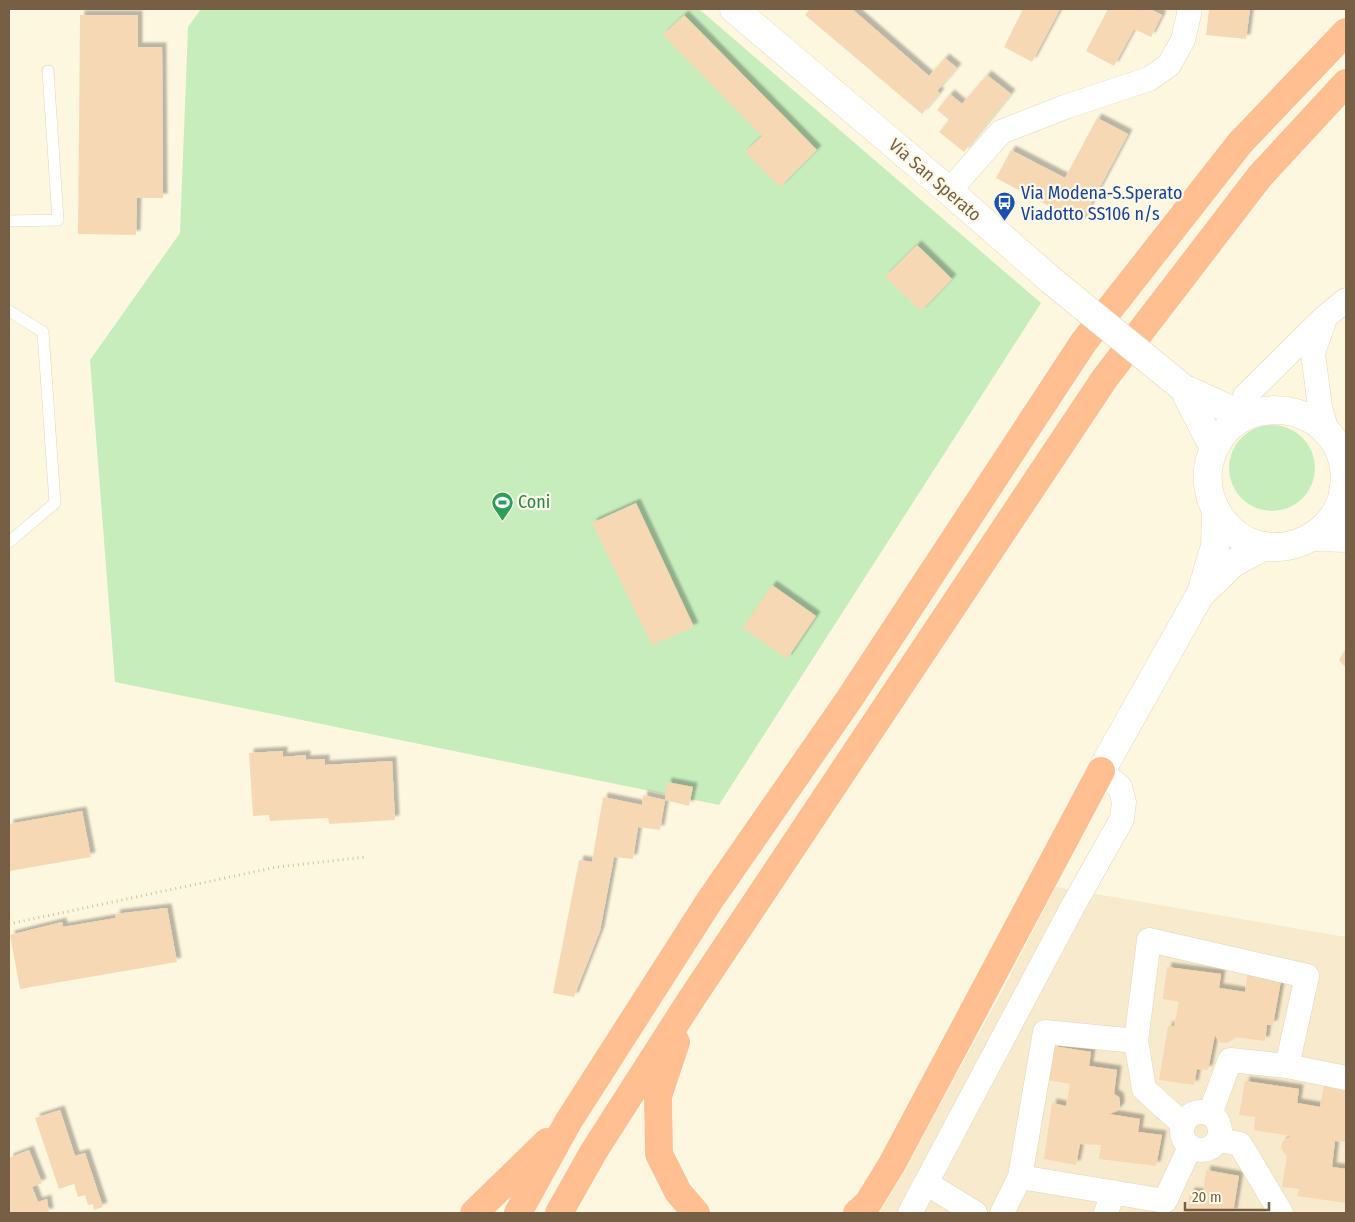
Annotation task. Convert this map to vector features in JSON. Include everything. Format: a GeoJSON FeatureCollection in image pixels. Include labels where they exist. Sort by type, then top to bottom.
{"type":"FeatureCollection","features":[{"type":"Feature","properties":{"kind":"highway"},"geometry":{"type":"LineString","coordinates":[[518,1213],[568,1122],[710,900],[850,698],[1083,344],[1240,144],[1346,32]]}},
{"type":"Feature","properties":{"kind":"highway"},"geometry":{"type":"LineString","coordinates":[[559,1213],[594,1151],[690,1000],[1106,378],[1260,176],[1346,83]]}},
{"type":"Feature","properties":{"kind":"highway"},"geometry":{"type":"LineString","coordinates":[[857,1213],[868,1203],[892,1164],[1101,771]]}},
{"type":"Feature","properties":{"kind":"highway"},"geometry":{"type":"LineString","coordinates":[[690,1000],[658,1096],[659,1154],[678,1192],[696,1213]]}},
{"type":"Feature","properties":{"kind":"highway"},"geometry":{"type":"LineString","coordinates":[[474,1213],[568,1122]]}},
{"type":"Feature","properties":{"kind":"main road","name":"Via San Sperato"},"geometry":{"type":"LineString","coordinates":[[734,9],[950,191],[1052,281],[1183,388]]}},
{"type":"Feature","properties":{"kind":"main road"},"geometry":{"type":"LineString","coordinates":[[1183,388],[1244,416]]}},
{"type":"Feature","properties":{"kind":"main road"},"geometry":{"type":"LineString","coordinates":[[1183,388],[1214,448]]}},
{"type":"Feature","properties":{"kind":"main road"},"geometry":{"type":"LineString","coordinates":[[1266,410],[1288,410],[1308,417],[1326,431],[1339,449],[1345,470],[1345,494],[1338,510],[1327,525],[1313,537],[1298,544],[1281,547],[1265,546],[1246,540],[1228,528],[1216,512],[1208,491],[1208,469],[1214,448],[1227,429],[1244,416],[1266,410]]}},
{"type":"Feature","properties":{"kind":"main road"},"geometry":{"type":"LineString","coordinates":[[1101,771],[1202,593],[1215,546],[1216,512]]}},
{"type":"Feature","properties":{"kind":"main road"},"geometry":{"type":"LineString","coordinates":[[1313,537],[1346,538]]}},
{"type":"Feature","properties":{"kind":"main road"},"geometry":{"type":"LineString","coordinates":[[1202,593],[1233,563],[1265,546]]}},
{"type":"Feature","properties":{"kind":"street"},"geometry":{"type":"LineString","coordinates":[[950,191],[1001,132],[1065,107],[1149,79],[1169,64],[1183,40],[1189,9]]}},
{"type":"Feature","properties":{"kind":"street"},"geometry":{"type":"LineString","coordinates":[[1244,416],[1245,396],[1325,317],[1346,300]]}},
{"type":"Feature","properties":{"kind":"street"},"geometry":{"type":"LineString","coordinates":[[1325,317],[1313,353],[1320,407],[1326,431]]}},
{"type":"Feature","properties":{"kind":"street"},"geometry":{"type":"LineString","coordinates":[[910,1213],[1073,906],[1122,819],[1124,802],[1120,788],[1101,771]]}},
{"type":"Feature","properties":{"kind":"street"},"geometry":{"type":"LineString","coordinates":[[1184,1124],[1144,1089],[1136,1041],[1149,940],[1307,976],[1287,1066]]}},
{"type":"Feature","properties":{"kind":"street"},"geometry":{"type":"LineString","coordinates":[[1002,1213],[1020,1177],[1045,1032],[1136,1041]]}},
{"type":"Feature","properties":{"kind":"street"},"geometry":{"type":"LineString","coordinates":[[1210,1114],[1230,1060],[1287,1066],[1346,1078]]}},
{"type":"Feature","properties":{"kind":"street"},"geometry":{"type":"LineString","coordinates":[[1199,1112],[1210,1114],[1220,1124],[1219,1140],[1215,1146],[1203,1151],[1196,1150],[1185,1142],[1182,1136],[1184,1124],[1192,1114],[1199,1112]]}},
{"type":"Feature","properties":{"kind":"street"},"geometry":{"type":"LineString","coordinates":[[1219,1140],[1240,1144],[1281,1213]]}},
{"type":"Feature","properties":{"kind":"street"},"geometry":{"type":"LineString","coordinates":[[1020,1177],[1110,1203],[1165,1201],[1190,1147]]}},
{"type":"Feature","properties":{"kind":"street"},"geometry":{"type":"LineString","coordinates":[[926,1183],[975,1213]]}},
{"type":"Feature","properties":{"kind":"lane"},"geometry":{"type":"LineString","coordinates":[[9,220],[58,220],[48,71]]}},
{"type":"Feature","properties":{"kind":"lane"},"geometry":{"type":"LineString","coordinates":[[9,311],[42,332],[55,503],[9,542]]}},
{"type":"Feature","properties":{"kind":"path"},"geometry":{"type":"LineString","coordinates":[[9,924],[276,867],[366,857]]}},
{"type":"Feature","properties":{"kind":"shaded area"},"geometry":{"type":"Polygon","coordinates":[[[1055,887],[1346,937],[1346,1213],[875,1213],[893,1189],[1003,990],[1055,887]]]}},
{"type":"Feature","properties":{"kind":"green space","name":"Coni"},"geometry":{"type":"Polygon","coordinates":[[[201,9],[699,9],[1041,303],[719,805],[115,682],[90,360],[180,233],[188,27],[201,9]]]}},
{"type":"Feature","properties":{"kind":"green space"},"geometry":{"type":"Polygon","coordinates":[[[1272,425],[1289,428],[1303,437],[1312,451],[1315,468],[1312,485],[1303,499],[1289,508],[1272,511],[1255,508],[1241,499],[1232,485],[1229,468],[1232,451],[1241,437],[1255,428],[1272,425]]]}},
{"type":"Feature","properties":{"kind":"building"},"geometry":{"type":"Polygon","coordinates":[[[810,9],[852,9],[929,76],[945,58],[957,68],[937,91],[940,93],[922,114],[805,15],[810,9]]]}},
{"type":"Feature","properties":{"kind":"building"},"geometry":{"type":"Polygon","coordinates":[[[1023,9],[1060,9],[1032,62],[1004,47],[1023,9]]]}},
{"type":"Feature","properties":{"kind":"building"},"geometry":{"type":"Polygon","coordinates":[[[1108,9],[1138,9],[1142,11],[1143,9],[1150,9],[1162,15],[1151,37],[1134,29],[1114,66],[1086,51],[1108,9]]]}},
{"type":"Feature","properties":{"kind":"building"},"geometry":{"type":"Polygon","coordinates":[[[1209,9],[1250,9],[1246,39],[1206,35],[1209,9]]]}},
{"type":"Feature","properties":{"kind":"building"},"geometry":{"type":"Polygon","coordinates":[[[80,15],[138,15],[138,47],[162,47],[163,198],[137,198],[136,235],[78,234],[80,15]]]}},
{"type":"Feature","properties":{"kind":"building"},"geometry":{"type":"Polygon","coordinates":[[[684,15],[817,150],[780,187],[745,152],[762,136],[663,35],[684,15]]]}},
{"type":"Feature","properties":{"kind":"building"},"geometry":{"type":"Polygon","coordinates":[[[987,75],[1011,94],[964,152],[939,132],[949,120],[937,110],[950,94],[962,104],[987,75]]]}},
{"type":"Feature","properties":{"kind":"building"},"geometry":{"type":"Polygon","coordinates":[[[1097,118],[1128,134],[1081,223],[996,178],[1011,150],[1065,178],[1097,118]]]}},
{"type":"Feature","properties":{"kind":"building"},"geometry":{"type":"Polygon","coordinates":[[[917,245],[952,279],[921,311],[885,277],[917,245]]]}},
{"type":"Feature","properties":{"kind":"building"},"geometry":{"type":"Polygon","coordinates":[[[636,503],[694,627],[652,645],[592,523],[636,503]]]}},
{"type":"Feature","properties":{"kind":"building"},"geometry":{"type":"Polygon","coordinates":[[[772,585],[816,616],[787,659],[743,628],[772,585]]]}},
{"type":"Feature","properties":{"kind":"building"},"geometry":{"type":"Polygon","coordinates":[[[1346,648],[1346,668],[1339,660],[1346,648]]]}},
{"type":"Feature","properties":{"kind":"building"},"geometry":{"type":"Polygon","coordinates":[[[283,751],[283,757],[306,755],[306,760],[325,759],[325,765],[392,761],[395,820],[329,824],[328,818],[270,821],[269,815],[253,816],[249,753],[283,751]]]}},
{"type":"Feature","properties":{"kind":"building"},"geometry":{"type":"Polygon","coordinates":[[[667,782],[693,787],[689,806],[665,800],[667,782]]]}},
{"type":"Feature","properties":{"kind":"building"},"geometry":{"type":"Polygon","coordinates":[[[643,795],[665,800],[660,830],[638,827],[633,859],[614,857],[600,931],[574,997],[553,993],[579,860],[592,862],[603,797],[642,805],[643,795]]]}},
{"type":"Feature","properties":{"kind":"building"},"geometry":{"type":"Polygon","coordinates":[[[82,811],[91,857],[9,871],[9,824],[82,811]]]}},
{"type":"Feature","properties":{"kind":"building"},"geometry":{"type":"Polygon","coordinates":[[[167,908],[177,962],[20,989],[10,935],[62,922],[63,927],[116,918],[115,914],[167,908]]]}},
{"type":"Feature","properties":{"kind":"building"},"geometry":{"type":"Polygon","coordinates":[[[1167,967],[1221,974],[1219,988],[1245,992],[1248,969],[1282,975],[1273,1025],[1267,1025],[1265,1041],[1234,1037],[1227,1043],[1222,1043],[1218,1041],[1215,1035],[1208,1070],[1197,1069],[1194,1085],[1159,1080],[1168,1026],[1174,1026],[1179,1002],[1163,999],[1167,967]]]}},
{"type":"Feature","properties":{"kind":"building"},"geometry":{"type":"Polygon","coordinates":[[[1053,1046],[1091,1052],[1089,1066],[1117,1070],[1114,1094],[1119,1097],[1120,1107],[1117,1111],[1109,1114],[1140,1119],[1138,1132],[1162,1135],[1156,1166],[1099,1159],[1101,1145],[1080,1144],[1076,1165],[1044,1159],[1052,1103],[1066,1106],[1070,1084],[1047,1080],[1053,1046]]]}},
{"type":"Feature","properties":{"kind":"building"},"geometry":{"type":"Polygon","coordinates":[[[1245,1081],[1299,1089],[1297,1103],[1320,1107],[1324,1084],[1346,1087],[1346,1142],[1335,1141],[1332,1167],[1346,1169],[1346,1203],[1297,1196],[1299,1189],[1282,1187],[1287,1156],[1281,1147],[1282,1142],[1291,1136],[1254,1130],[1255,1117],[1239,1115],[1245,1081]]]}},
{"type":"Feature","properties":{"kind":"building"},"geometry":{"type":"Polygon","coordinates":[[[60,1110],[75,1156],[85,1153],[103,1207],[94,1210],[93,1204],[88,1205],[85,1195],[78,1197],[74,1184],[59,1189],[35,1118],[60,1110]]]}},
{"type":"Feature","properties":{"kind":"building"},"geometry":{"type":"Polygon","coordinates":[[[29,1150],[42,1183],[32,1187],[38,1202],[47,1199],[49,1213],[10,1213],[9,1210],[9,1158],[29,1150]]]}},
{"type":"Feature","properties":{"kind":"building"},"geometry":{"type":"Polygon","coordinates":[[[1206,1170],[1239,1176],[1233,1213],[1187,1213],[1190,1192],[1203,1193],[1206,1170]]]}},
{"type":"Feature","properties":{"kind":"place","name":"Via Modena-S.Sperato Viadotto SS106 n/s"},"geometry":{"type":"Point","coordinates":[1005,222]}},
{"type":"Feature","properties":{"kind":"place","name":"Coni"},"geometry":{"type":"Point","coordinates":[502,521]}}]}
